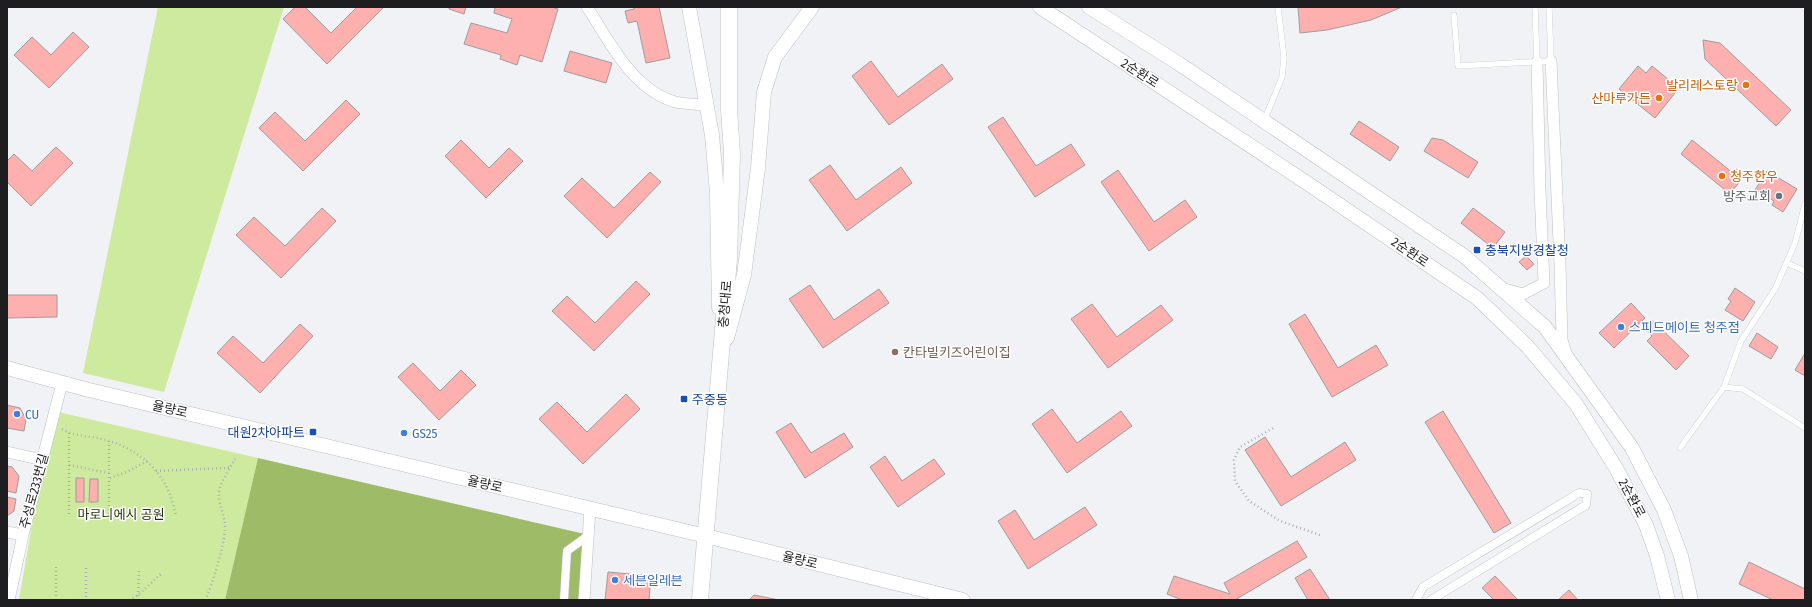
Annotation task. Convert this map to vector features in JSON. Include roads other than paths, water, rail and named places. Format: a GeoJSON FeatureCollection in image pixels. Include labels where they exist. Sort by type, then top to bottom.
{"type":"FeatureCollection","features":[{"type":"Feature","properties":{"kind":"main road","name":"충청대로"},"geometry":{"type":"LineString","coordinates":[[700,600],[729,259],[732,154],[729,109],[729,7]]}},
{"type":"Feature","properties":{"kind":"street"},"geometry":{"type":"LineString","coordinates":[[587,7],[633,75],[652,91],[676,102],[706,105]]}},
{"type":"Feature","properties":{"kind":"street"},"geometry":{"type":"LineString","coordinates":[[689,7],[712,135],[717,194],[719,367]]}},
{"type":"Feature","properties":{"kind":"street"},"geometry":{"type":"LineString","coordinates":[[719,367],[744,274],[758,168],[764,92],[775,57],[812,7]]}},
{"type":"Feature","properties":{"kind":"street","name":"2순환로"},"geometry":{"type":"LineString","coordinates":[[1040,7],[1307,183],[1477,298],[1528,346],[1576,404],[1616,468],[1646,525],[1657,556],[1668,600]]}},
{"type":"Feature","properties":{"kind":"street","name":"2순환로"},"geometry":{"type":"LineString","coordinates":[[1089,7],[1178,63],[1464,256],[1502,288],[1545,328],[1632,448],[1664,510],[1681,556],[1692,600]]}},
{"type":"Feature","properties":{"kind":"street"},"geometry":{"type":"LineString","coordinates":[[1551,61],[1562,340],[1567,357]]}},
{"type":"Feature","properties":{"kind":"street"},"geometry":{"type":"LineString","coordinates":[[1502,288],[1523,294],[1544,283],[1537,62]]}},
{"type":"Feature","properties":{"kind":"street","name":"율량로"},"geometry":{"type":"LineString","coordinates":[[7,368],[62,383],[706,536],[955,599]]}},
{"type":"Feature","properties":{"kind":"street","name":"주성로233번길"},"geometry":{"type":"LineString","coordinates":[[9,600],[22,535],[43,460],[62,383]]}},
{"type":"Feature","properties":{"kind":"street"},"geometry":{"type":"LineString","coordinates":[[7,452],[43,460]]}},
{"type":"Feature","properties":{"kind":"street"},"geometry":{"type":"LineString","coordinates":[[1416,600],[1423,587],[1579,492],[1587,494],[1586,505],[1431,600]]}},
{"type":"Feature","properties":{"kind":"street"},"geometry":{"type":"LineString","coordinates":[[584,600],[590,509]]}},
{"type":"Feature","properties":{"kind":"street"},"geometry":{"type":"LineString","coordinates":[[7,532],[22,535]]}},
{"type":"Feature","properties":{"kind":"street"},"geometry":{"type":"LineString","coordinates":[[564,600],[567,551],[589,535]]}},
{"type":"Feature","properties":{"kind":"lane"},"geometry":{"type":"LineString","coordinates":[[1264,122],[1282,77],[1284,58],[1278,7]]}},
{"type":"Feature","properties":{"kind":"lane"},"geometry":{"type":"LineString","coordinates":[[1535,7],[1537,62]]}},
{"type":"Feature","properties":{"kind":"lane"},"geometry":{"type":"LineString","coordinates":[[1454,15],[1458,66],[1551,61],[1549,7]]}},
{"type":"Feature","properties":{"kind":"lane"},"geometry":{"type":"LineString","coordinates":[[1680,448],[1724,387],[1741,341],[1776,289],[1795,243],[1805,204]]}},
{"type":"Feature","properties":{"kind":"lane"},"geometry":{"type":"LineString","coordinates":[[1787,262],[1805,271]]}},
{"type":"Feature","properties":{"kind":"lane"},"geometry":{"type":"LineString","coordinates":[[1724,387],[1744,389],[1805,428]]}},
{"type":"Feature","properties":{"kind":"place","name":"발리레스토랑"},"geometry":{"type":"Point","coordinates":[1746,85]}},
{"type":"Feature","properties":{"kind":"place","name":"산마루가든"},"geometry":{"type":"Point","coordinates":[1659,98]}},
{"type":"Feature","properties":{"kind":"place","name":"청주한우"},"geometry":{"type":"Point","coordinates":[1722,176]}},
{"type":"Feature","properties":{"kind":"place","name":"방주교회"},"geometry":{"type":"Point","coordinates":[1779,196]}},
{"type":"Feature","properties":{"kind":"place","name":"충북지방경찰청"},"geometry":{"type":"Point","coordinates":[1477,250]}},
{"type":"Feature","properties":{"kind":"place","name":"스피드메이트 청주점"},"geometry":{"type":"Point","coordinates":[1621,327]}},
{"type":"Feature","properties":{"kind":"place","name":"칸타빌키즈어린이집"},"geometry":{"type":"Point","coordinates":[895,352]}},
{"type":"Feature","properties":{"kind":"place","name":"주중동"},"geometry":{"type":"Point","coordinates":[684,399]}},
{"type":"Feature","properties":{"kind":"place","name":"CU"},"geometry":{"type":"Point","coordinates":[17,414]}},
{"type":"Feature","properties":{"kind":"place","name":"대원2차아파트"},"geometry":{"type":"Point","coordinates":[313,432]}},
{"type":"Feature","properties":{"kind":"place","name":"GS25"},"geometry":{"type":"Point","coordinates":[404,433]}},
{"type":"Feature","properties":{"kind":"place","name":"세븐일레븐"},"geometry":{"type":"Point","coordinates":[615,580]}},
{"type":"Feature","properties":{"kind":"park label","name":"마로니에시 공원"},"geometry":{"type":"Point","coordinates":[121,514]}}]}
